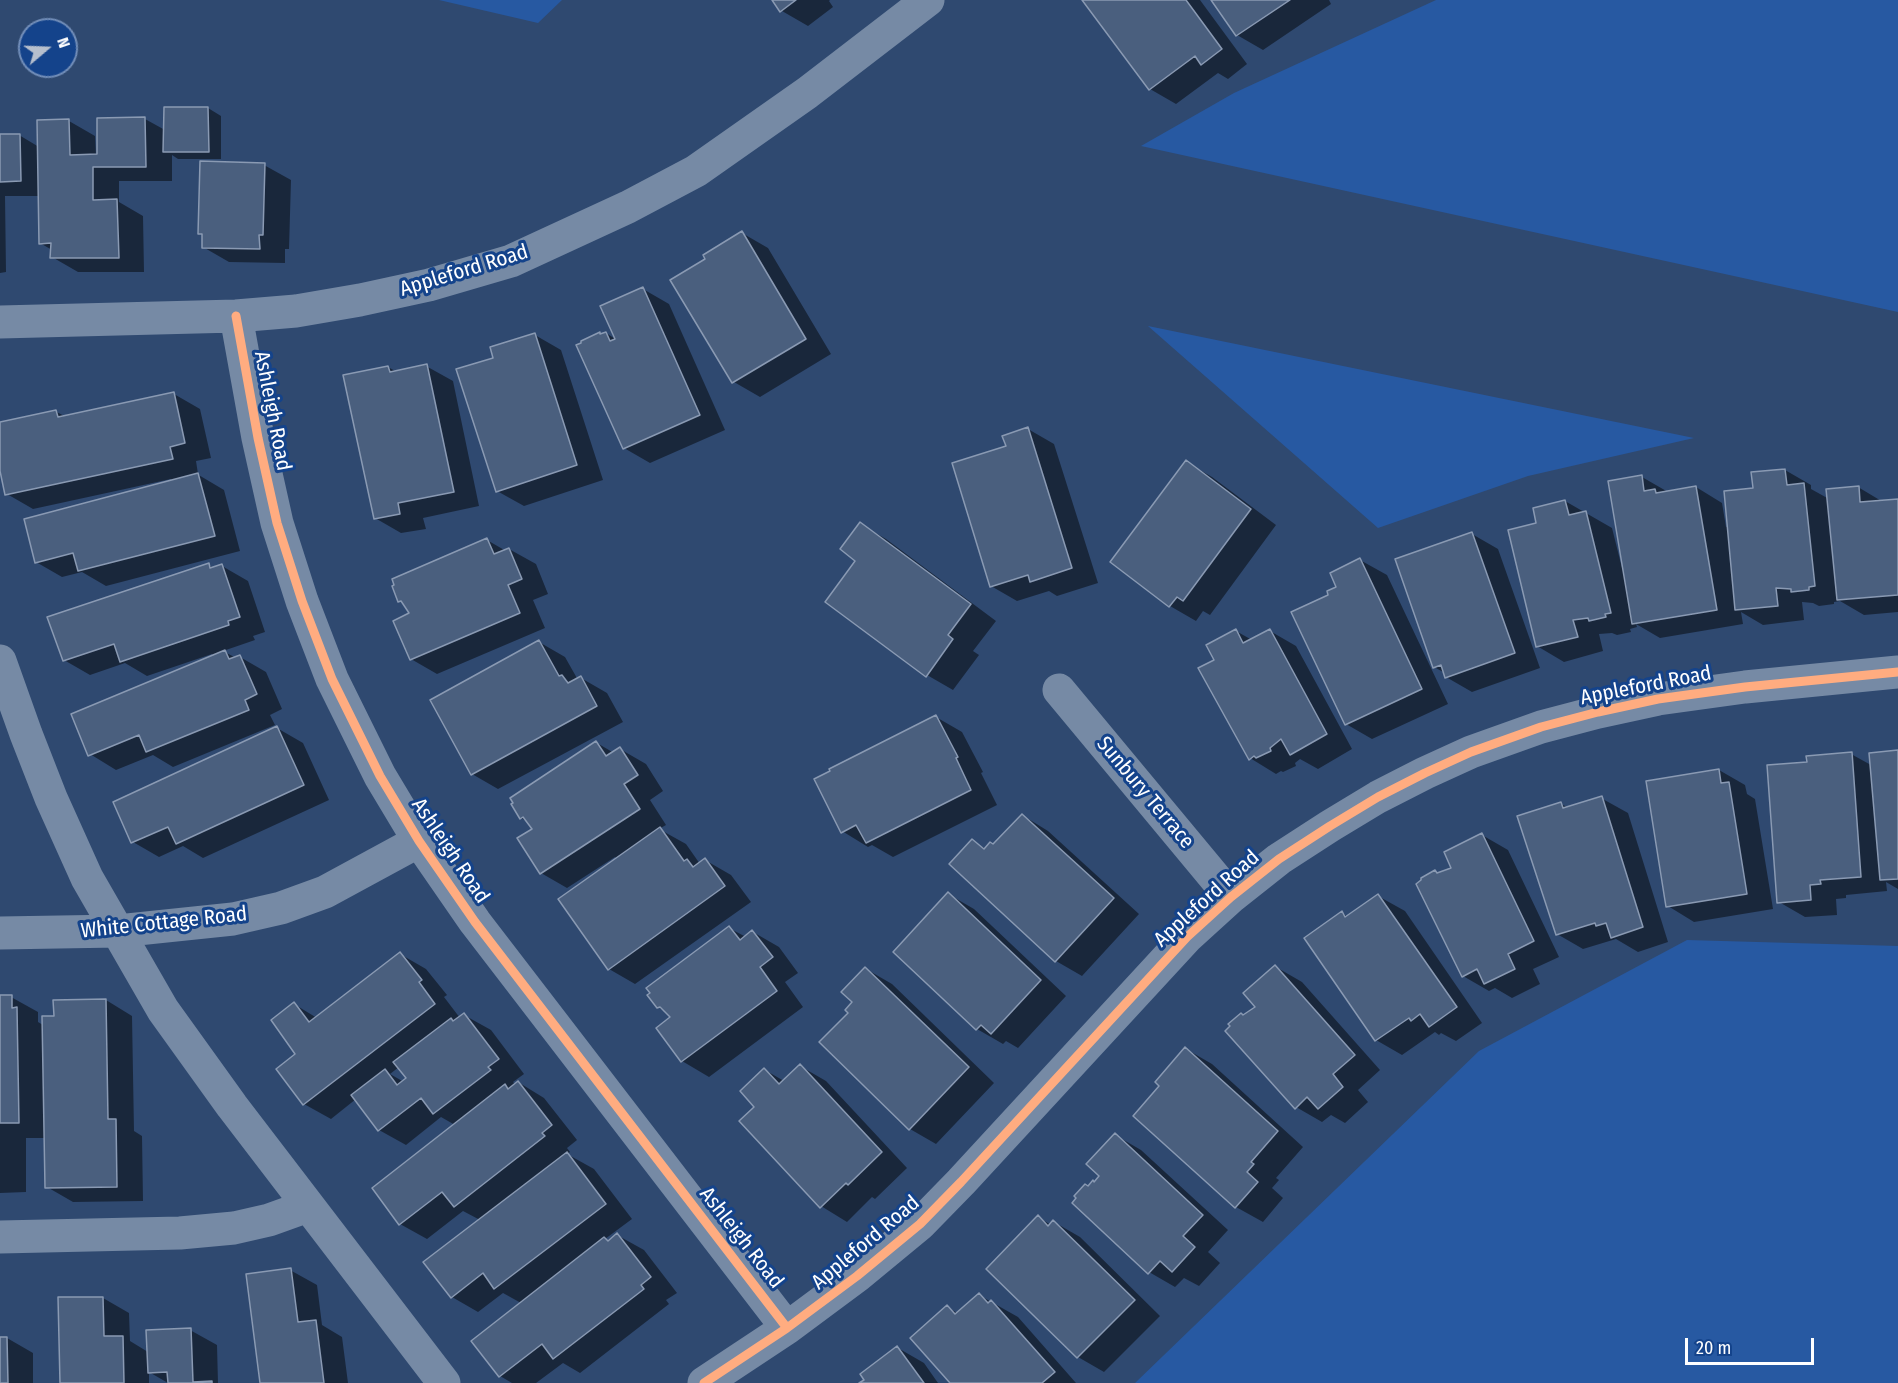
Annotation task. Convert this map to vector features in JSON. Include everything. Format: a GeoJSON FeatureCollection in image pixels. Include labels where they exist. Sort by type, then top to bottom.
{"type":"FeatureCollection","features":[{"type":"Feature","properties":{"kind":"street","name":"Appleford Road"},"geometry":{"type":"LineString","coordinates":[[0,322],[236,316],[296,311],[429,285],[511,261],[628,207],[696,171],[815,87],[928,0]]}},
{"type":"Feature","properties":{"kind":"street","name":"Ashleigh Road"},"geometry":{"type":"LineString","coordinates":[[236,316],[258,438],[277,523],[302,601],[332,679],[380,776],[419,841],[475,922],[787,1328]]}},
{"type":"Feature","properties":{"kind":"street"},"geometry":{"type":"LineString","coordinates":[[0,661],[51,798],[87,878],[163,1010],[232,1106],[444,1383]]}},
{"type":"Feature","properties":{"kind":"street","name":"Appleford Road"},"geometry":{"type":"LineString","coordinates":[[704,1383],[787,1328],[857,1276],[920,1224],[998,1143],[1187,937],[1231,897],[1279,859],[1378,797],[1462,756],[1541,727],[1598,712],[1658,699],[1745,687],[1898,672]]}},
{"type":"Feature","properties":{"kind":"street","name":"Sunbury Terrace"},"geometry":{"type":"LineString","coordinates":[[1059,690],[1231,897]]}},
{"type":"Feature","properties":{"kind":"street","name":"White Cottage Road"},"geometry":{"type":"LineString","coordinates":[[0,933],[118,931],[233,919],[281,908],[325,892],[419,841]]}},
{"type":"Feature","properties":{"kind":"street"},"geometry":{"type":"LineString","coordinates":[[0,1236],[180,1233],[234,1228],[269,1220],[309,1206]]}},
{"type":"Feature","properties":{"kind":"shaded area"},"geometry":{"type":"Polygon","coordinates":[[[439,0],[562,0],[538,23],[439,0]]]}},
{"type":"Feature","properties":{"kind":"shaded area"},"geometry":{"type":"Polygon","coordinates":[[[1436,0],[1898,0],[1898,312],[1141,146],[1234,93],[1436,0]]]}},
{"type":"Feature","properties":{"kind":"shaded area"},"geometry":{"type":"Polygon","coordinates":[[[1148,326],[1694,438],[1528,476],[1378,528],[1148,326]]]}},
{"type":"Feature","properties":{"kind":"shaded area"},"geometry":{"type":"Polygon","coordinates":[[[1687,940],[1898,946],[1898,1383],[1135,1383],[1479,1051],[1687,940]]]}},
{"type":"Feature","properties":{"kind":"building"},"geometry":{"type":"Polygon","coordinates":[[[772,0],[796,0],[780,12],[772,0]]]}},
{"type":"Feature","properties":{"kind":"building"},"geometry":{"type":"Polygon","coordinates":[[[1082,0],[1186,0],[1222,49],[1201,65],[1195,56],[1149,90],[1082,0]]]}},
{"type":"Feature","properties":{"kind":"building"},"geometry":{"type":"Polygon","coordinates":[[[1211,0],[1290,0],[1236,36],[1211,0]]]}},
{"type":"Feature","properties":{"kind":"building"},"geometry":{"type":"Polygon","coordinates":[[[164,107],[208,107],[209,152],[163,152],[164,107]]]}},
{"type":"Feature","properties":{"kind":"building"},"geometry":{"type":"Polygon","coordinates":[[[145,117],[146,167],[93,167],[93,200],[117,199],[119,258],[50,258],[51,243],[39,244],[37,120],[69,119],[70,155],[97,154],[97,118],[145,117]]]}},
{"type":"Feature","properties":{"kind":"building"},"geometry":{"type":"Polygon","coordinates":[[[0,134],[20,134],[21,181],[0,182],[0,134]]]}},
{"type":"Feature","properties":{"kind":"building"},"geometry":{"type":"Polygon","coordinates":[[[200,161],[265,163],[263,235],[259,235],[260,249],[202,248],[202,234],[198,234],[200,161]]]}},
{"type":"Feature","properties":{"kind":"building"},"geometry":{"type":"Polygon","coordinates":[[[742,231],[806,339],[732,383],[670,280],[705,259],[703,255],[742,231]]]}},
{"type":"Feature","properties":{"kind":"building"},"geometry":{"type":"Polygon","coordinates":[[[643,287],[700,415],[623,449],[576,345],[600,332],[600,334],[606,332],[610,341],[615,339],[600,306],[643,287]]]}},
{"type":"Feature","properties":{"kind":"building"},"geometry":{"type":"Polygon","coordinates":[[[535,333],[577,465],[496,492],[456,369],[493,358],[490,347],[535,333]]]}},
{"type":"Feature","properties":{"kind":"building"},"geometry":{"type":"Polygon","coordinates":[[[427,364],[454,492],[398,503],[400,514],[374,519],[343,375],[388,366],[390,372],[427,364]]]}},
{"type":"Feature","properties":{"kind":"building"},"geometry":{"type":"Polygon","coordinates":[[[174,392],[185,443],[170,447],[173,459],[5,495],[0,471],[0,422],[56,410],[58,417],[174,392]]]}},
{"type":"Feature","properties":{"kind":"building"},"geometry":{"type":"Polygon","coordinates":[[[1028,427],[1072,568],[1030,582],[1028,575],[990,587],[952,463],[1006,446],[1002,436],[1028,427]]]}},
{"type":"Feature","properties":{"kind":"building"},"geometry":{"type":"Polygon","coordinates":[[[1186,460],[1251,509],[1183,601],[1177,597],[1169,607],[1110,562],[1186,460]]]}},
{"type":"Feature","properties":{"kind":"building"},"geometry":{"type":"Polygon","coordinates":[[[1785,469],[1787,485],[1804,483],[1815,586],[1809,587],[1809,590],[1791,592],[1791,589],[1776,588],[1778,606],[1735,610],[1724,491],[1753,488],[1751,472],[1785,469]]]}},
{"type":"Feature","properties":{"kind":"building"},"geometry":{"type":"Polygon","coordinates":[[[198,473],[215,536],[78,571],[73,553],[35,563],[24,519],[198,473]]]}},
{"type":"Feature","properties":{"kind":"building"},"geometry":{"type":"Polygon","coordinates":[[[1642,475],[1644,491],[1655,489],[1656,493],[1696,486],[1717,610],[1632,624],[1608,481],[1642,475]]]}},
{"type":"Feature","properties":{"kind":"building"},"geometry":{"type":"Polygon","coordinates":[[[1859,486],[1860,502],[1898,499],[1898,595],[1837,600],[1826,489],[1859,486]]]}},
{"type":"Feature","properties":{"kind":"building"},"geometry":{"type":"Polygon","coordinates":[[[1565,500],[1569,515],[1586,511],[1611,613],[1605,614],[1606,617],[1589,621],[1588,618],[1573,620],[1578,637],[1536,647],[1508,530],[1536,523],[1533,508],[1565,500]]]}},
{"type":"Feature","properties":{"kind":"building"},"geometry":{"type":"Polygon","coordinates":[[[860,522],[971,604],[948,635],[953,639],[926,677],[825,602],[855,561],[840,549],[860,522]]]}},
{"type":"Feature","properties":{"kind":"building"},"geometry":{"type":"Polygon","coordinates":[[[1472,532],[1515,653],[1445,678],[1441,665],[1433,668],[1395,559],[1472,532]]]}},
{"type":"Feature","properties":{"kind":"building"},"geometry":{"type":"Polygon","coordinates":[[[487,538],[494,554],[509,548],[522,579],[508,585],[520,613],[410,660],[393,621],[409,613],[401,601],[398,602],[392,579],[487,538]]]}},
{"type":"Feature","properties":{"kind":"building"},"geometry":{"type":"Polygon","coordinates":[[[1360,558],[1422,689],[1345,725],[1291,612],[1328,595],[1327,591],[1336,587],[1330,573],[1360,558]]]}},
{"type":"Feature","properties":{"kind":"building"},"geometry":{"type":"Polygon","coordinates":[[[209,563],[210,568],[222,564],[240,617],[228,621],[229,625],[120,662],[114,644],[63,661],[47,617],[209,563]]]}},
{"type":"Feature","properties":{"kind":"building"},"geometry":{"type":"Polygon","coordinates":[[[1236,629],[1243,643],[1270,629],[1327,734],[1290,755],[1281,739],[1270,748],[1271,751],[1256,758],[1254,756],[1249,760],[1198,668],[1214,660],[1206,645],[1236,629]]]}},
{"type":"Feature","properties":{"kind":"building"},"geometry":{"type":"Polygon","coordinates":[[[539,640],[559,676],[562,675],[568,683],[581,676],[597,706],[471,775],[430,700],[539,640]]]}},
{"type":"Feature","properties":{"kind":"building"},"geometry":{"type":"Polygon","coordinates":[[[225,650],[229,659],[240,655],[257,694],[245,700],[249,710],[146,752],[139,735],[88,756],[71,714],[225,650]]]}},
{"type":"Feature","properties":{"kind":"building"},"geometry":{"type":"Polygon","coordinates":[[[936,715],[958,757],[956,758],[971,790],[866,843],[856,825],[841,833],[814,779],[830,771],[829,769],[936,715]]]}},
{"type":"Feature","properties":{"kind":"building"},"geometry":{"type":"Polygon","coordinates":[[[277,726],[304,785],[176,844],[168,827],[131,843],[113,802],[277,726]]]}},
{"type":"Feature","properties":{"kind":"building"},"geometry":{"type":"Polygon","coordinates":[[[596,741],[606,756],[620,747],[638,775],[624,784],[640,809],[540,874],[517,838],[532,829],[523,817],[520,819],[510,798],[596,741]]]}},
{"type":"Feature","properties":{"kind":"building"},"geometry":{"type":"Polygon","coordinates":[[[1898,750],[1898,879],[1880,880],[1869,753],[1898,750]]]}},
{"type":"Feature","properties":{"kind":"building"},"geometry":{"type":"Polygon","coordinates":[[[1852,752],[1861,877],[1820,880],[1821,884],[1810,885],[1811,900],[1777,903],[1767,765],[1807,762],[1806,756],[1852,752]]]}},
{"type":"Feature","properties":{"kind":"building"},"geometry":{"type":"Polygon","coordinates":[[[1719,769],[1721,783],[1729,782],[1747,894],[1666,907],[1646,781],[1719,769]]]}},
{"type":"Feature","properties":{"kind":"building"},"geometry":{"type":"Polygon","coordinates":[[[1602,796],[1643,927],[1611,938],[1606,923],[1596,926],[1595,923],[1556,935],[1517,816],[1561,802],[1563,808],[1602,796]]]}},
{"type":"Feature","properties":{"kind":"building"},"geometry":{"type":"Polygon","coordinates":[[[1022,814],[1114,898],[1055,962],[949,864],[972,839],[984,849],[990,842],[993,844],[1022,814]]]}},
{"type":"Feature","properties":{"kind":"building"},"geometry":{"type":"Polygon","coordinates":[[[660,827],[684,861],[687,859],[693,867],[705,858],[725,886],[608,970],[558,899],[660,827]]]}},
{"type":"Feature","properties":{"kind":"building"},"geometry":{"type":"Polygon","coordinates":[[[1482,833],[1534,941],[1508,954],[1515,969],[1484,984],[1477,969],[1462,977],[1416,884],[1421,878],[1435,870],[1437,873],[1451,868],[1444,852],[1482,833]]]}},
{"type":"Feature","properties":{"kind":"building"},"geometry":{"type":"Polygon","coordinates":[[[948,892],[1041,980],[991,1034],[981,1025],[976,1030],[893,952],[948,892]]]}},
{"type":"Feature","properties":{"kind":"building"},"geometry":{"type":"Polygon","coordinates":[[[1378,894],[1457,1007],[1429,1027],[1420,1014],[1411,1021],[1409,1018],[1375,1041],[1304,938],[1342,911],[1345,917],[1378,894]]]}},
{"type":"Feature","properties":{"kind":"building"},"geometry":{"type":"Polygon","coordinates":[[[729,926],[740,940],[752,930],[773,957],[760,967],[777,991],[681,1062],[656,1028],[670,1017],[660,1007],[657,1008],[647,995],[650,993],[646,988],[729,926]]]}},
{"type":"Feature","properties":{"kind":"building"},"geometry":{"type":"Polygon","coordinates":[[[400,952],[422,980],[419,982],[435,1004],[303,1105],[276,1069],[295,1054],[271,1020],[294,1002],[309,1022],[400,952]]]}},
{"type":"Feature","properties":{"kind":"building"},"geometry":{"type":"Polygon","coordinates":[[[1275,965],[1355,1055],[1333,1074],[1343,1087],[1318,1109],[1307,1097],[1295,1109],[1225,1031],[1230,1026],[1228,1024],[1241,1013],[1243,1015],[1255,1007],[1243,993],[1275,965]]]}},
{"type":"Feature","properties":{"kind":"building"},"geometry":{"type":"Polygon","coordinates":[[[865,967],[969,1067],[909,1130],[819,1042],[848,1013],[845,1010],[852,1002],[841,992],[865,967]]]}},
{"type":"Feature","properties":{"kind":"building"},"geometry":{"type":"Polygon","coordinates":[[[0,995],[12,995],[12,1008],[17,1007],[19,1123],[0,1123],[0,995]]]}},
{"type":"Feature","properties":{"kind":"building"},"geometry":{"type":"Polygon","coordinates":[[[106,999],[108,1119],[116,1119],[117,1187],[45,1188],[42,1016],[54,1016],[53,1000],[106,999]]]}},
{"type":"Feature","properties":{"kind":"building"},"geometry":{"type":"Polygon","coordinates":[[[464,1013],[499,1059],[488,1067],[491,1070],[433,1114],[421,1098],[378,1131],[351,1095],[385,1069],[397,1085],[406,1078],[393,1062],[451,1018],[453,1021],[464,1013]]]}},
{"type":"Feature","properties":{"kind":"building"},"geometry":{"type":"Polygon","coordinates":[[[1185,1047],[1278,1131],[1251,1162],[1254,1164],[1247,1172],[1258,1182],[1235,1208],[1133,1116],[1159,1086],[1155,1082],[1185,1047]]]}},
{"type":"Feature","properties":{"kind":"building"},"geometry":{"type":"Polygon","coordinates":[[[800,1064],[882,1152],[820,1208],[739,1121],[754,1107],[740,1091],[764,1068],[779,1084],[800,1064]]]}},
{"type":"Feature","properties":{"kind":"building"},"geometry":{"type":"Polygon","coordinates":[[[518,1081],[552,1125],[542,1133],[545,1136],[454,1207],[442,1192],[399,1225],[372,1188],[505,1084],[508,1089],[518,1081]]]}},
{"type":"Feature","properties":{"kind":"building"},"geometry":{"type":"Polygon","coordinates":[[[1115,1133],[1203,1215],[1183,1236],[1195,1247],[1172,1272],[1160,1261],[1148,1274],[1072,1203],[1076,1198],[1074,1196],[1085,1184],[1088,1186],[1099,1176],[1086,1164],[1115,1133]]]}},
{"type":"Feature","properties":{"kind":"building"},"geometry":{"type":"Polygon","coordinates":[[[567,1152],[606,1204],[494,1289],[483,1273],[451,1298],[423,1262],[567,1152]]]}},
{"type":"Feature","properties":{"kind":"building"},"geometry":{"type":"Polygon","coordinates":[[[1038,1215],[1048,1226],[1053,1220],[1135,1300],[1077,1358],[986,1269],[1038,1215]]]}},
{"type":"Feature","properties":{"kind":"building"},"geometry":{"type":"Polygon","coordinates":[[[617,1233],[651,1277],[641,1285],[644,1289],[553,1359],[542,1344],[499,1377],[471,1341],[604,1237],[608,1241],[617,1233]]]}},
{"type":"Feature","properties":{"kind":"building"},"geometry":{"type":"Polygon","coordinates":[[[291,1268],[298,1322],[316,1320],[324,1383],[260,1383],[246,1274],[291,1268]]]}},
{"type":"Feature","properties":{"kind":"building"},"geometry":{"type":"Polygon","coordinates":[[[979,1293],[988,1303],[991,1300],[1055,1372],[1042,1383],[950,1383],[910,1338],[947,1305],[955,1314],[979,1293]]]}},
{"type":"Feature","properties":{"kind":"building"},"geometry":{"type":"Polygon","coordinates":[[[58,1297],[103,1297],[104,1336],[123,1336],[124,1383],[60,1383],[58,1297]]]}},
{"type":"Feature","properties":{"kind":"building"},"geometry":{"type":"Polygon","coordinates":[[[191,1328],[193,1382],[212,1381],[212,1383],[168,1383],[167,1372],[148,1373],[146,1330],[191,1328]]]}},
{"type":"Feature","properties":{"kind":"building"},"geometry":{"type":"Polygon","coordinates":[[[0,1337],[7,1337],[8,1383],[0,1383],[0,1337]]]}},
{"type":"Feature","properties":{"kind":"building"},"geometry":{"type":"Polygon","coordinates":[[[897,1346],[924,1383],[859,1383],[864,1380],[860,1374],[897,1346]]]}},
{"type":"Feature","properties":{"kind":"cycle path"},"geometry":{"type":"LineString","coordinates":[[236,316],[258,438],[277,523],[302,601],[332,679],[380,776],[419,841],[475,922],[787,1328]]}},
{"type":"Feature","properties":{"kind":"cycle path"},"geometry":{"type":"LineString","coordinates":[[704,1383],[787,1328],[857,1276],[920,1224],[1187,937],[1231,897],[1279,859],[1378,797],[1471,752],[1541,727],[1598,712],[1658,699],[1745,687],[1898,672]]}}]}
